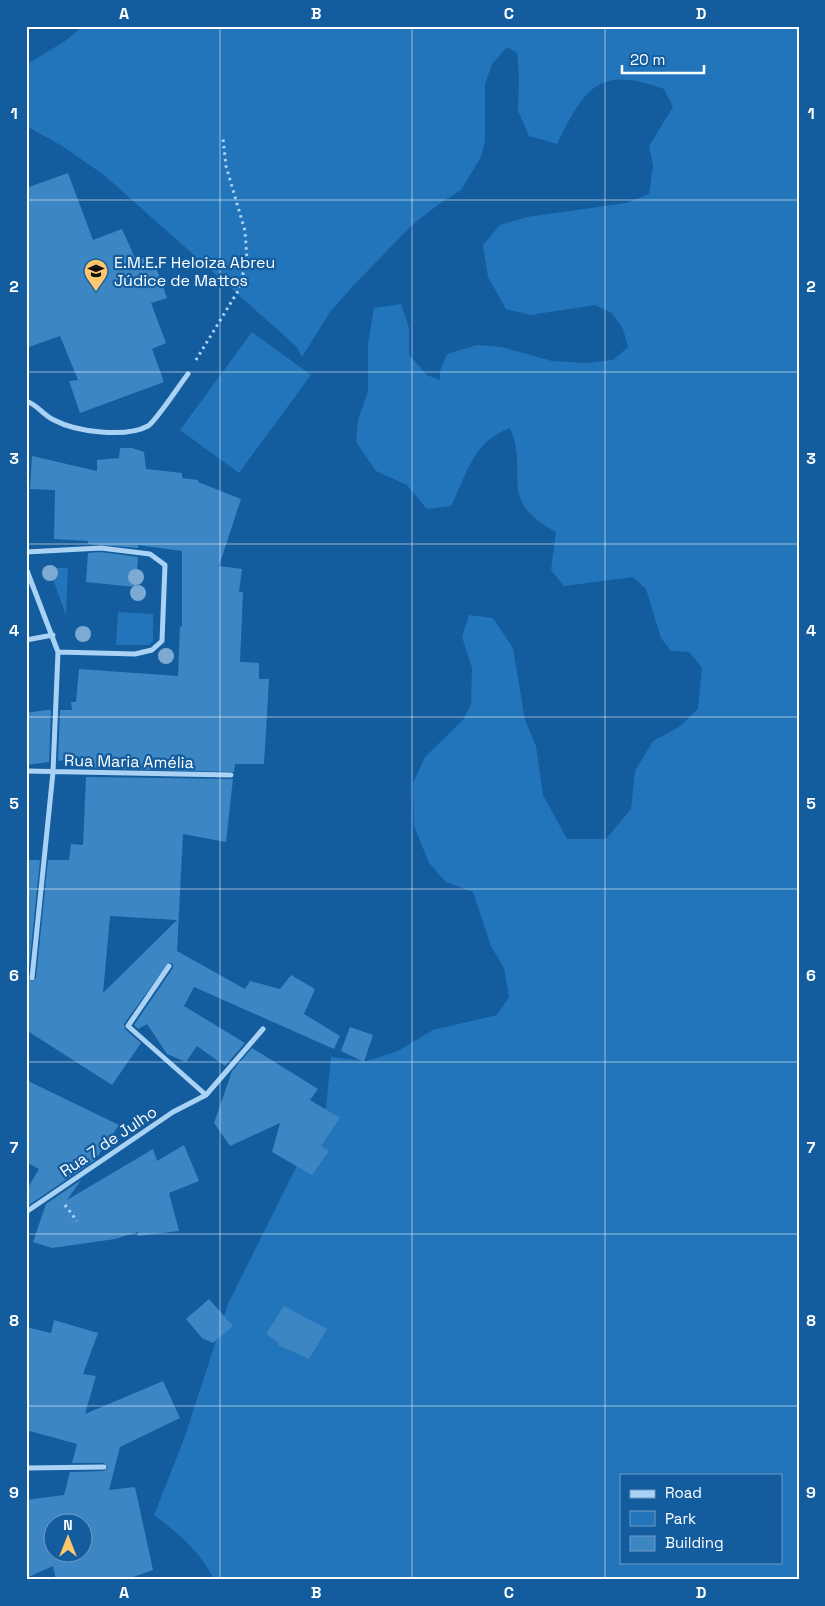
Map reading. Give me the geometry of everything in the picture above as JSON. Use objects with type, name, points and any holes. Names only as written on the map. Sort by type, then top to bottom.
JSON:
[{"type":"street","points":[[26,401],[35,403],[54,420],[91,431],[121,433],[149,425],[188,374]]},
{"type":"street","points":[[26,552],[101,548],[150,554],[165,565],[162,641],[152,650],[135,654],[58,652]]},
{"type":"street","points":[[26,568],[58,652],[53,772],[32,978]]},
{"type":"street","points":[[26,640],[53,635]]},
{"type":"street","name":"Rua Maria Amélia","points":[[26,771],[231,775]]},
{"type":"street","points":[[170,966],[128,1026],[206,1094]]},
{"type":"street","name":"Rua 7 de Julho","points":[[26,1212],[173,1112],[206,1094],[263,1029]]},
{"type":"street","points":[[26,1468],[104,1467]]},
{"type":"path","points":[[188,374],[238,291],[247,260],[245,231],[226,166],[223,139]]},
{"type":"green space","points":[[83,26],[799,26],[799,1580],[214,1580],[196,1552],[154,1515],[184,1439],[228,1304],[326,1107],[331,1057],[367,1061],[398,1051],[433,1030],[497,1015],[509,997],[504,968],[491,946],[473,892],[446,882],[429,863],[414,826],[413,783],[425,757],[463,720],[471,704],[472,668],[462,637],[469,615],[493,618],[513,648],[525,720],[536,746],[543,795],[567,839],[606,839],[631,809],[635,771],[653,741],[679,727],[698,709],[702,668],[689,652],[671,651],[661,638],[646,589],[633,577],[564,586],[551,570],[556,532],[537,520],[526,508],[520,497],[515,445],[510,428],[487,441],[479,450],[451,506],[427,509],[407,485],[376,471],[356,442],[358,420],[368,391],[368,343],[374,308],[401,304],[409,328],[409,355],[427,375],[440,380],[440,371],[447,354],[477,345],[502,347],[552,361],[586,363],[613,360],[628,347],[623,329],[612,313],[595,305],[530,315],[506,309],[488,277],[483,245],[500,225],[527,217],[626,203],[649,194],[653,166],[649,146],[673,107],[664,89],[642,82],[623,80],[609,81],[596,86],[576,108],[557,144],[529,136],[518,111],[519,77],[517,53],[507,47],[492,64],[485,84],[485,141],[481,157],[461,190],[412,225],[353,286],[330,312],[302,357],[297,347],[104,175],[62,146],[26,126],[26,65],[65,41]]},
{"type":"green space","points":[[252,332],[311,375],[239,473],[180,430]]},
{"type":"green space","points":[[49,568],[68,568],[66,615]]},
{"type":"green space","points":[[118,612],[153,614],[153,641],[149,645],[116,645]]},
{"type":"building","points":[[68,173],[93,240],[122,229],[136,260],[152,256],[167,298],[151,303],[166,343],[152,349],[164,382],[80,413],[69,381],[78,380],[60,336],[26,348],[26,188]]},
{"type":"building","points":[[120,448],[132,448],[144,452],[146,469],[182,473],[182,478],[198,480],[198,482],[241,499],[219,566],[242,569],[239,592],[243,592],[240,662],[259,663],[259,679],[269,679],[264,764],[235,764],[234,772],[87,768],[84,757],[58,761],[60,710],[72,710],[71,702],[76,702],[79,669],[178,676],[180,626],[182,627],[182,551],[138,545],[138,548],[88,544],[88,541],[54,539],[55,490],[30,489],[32,456],[97,471],[97,460],[119,458]]},
{"type":"building","points":[[101,552],[138,557],[136,587],[86,582],[88,553]]},
{"type":"building","points":[[51,710],[49,762],[26,765],[26,713]]},
{"type":"building","points":[[86,777],[233,779],[226,842],[183,834],[177,951],[245,989],[250,981],[280,989],[291,975],[315,989],[304,1014],[340,1036],[334,1049],[194,987],[184,1006],[245,1043],[225,1066],[197,1046],[186,1062],[167,1054],[147,1024],[138,1029],[134,1025],[173,968],[173,964],[169,962],[124,1024],[125,1029],[141,1043],[112,1085],[26,1030],[26,860],[40,860],[28,978],[32,982],[36,978],[48,860],[69,860],[71,844],[83,845]],"holes":[[[110,916],[177,920],[103,993]]]},
{"type":"building","points":[[350,1027],[373,1035],[364,1062],[341,1051]]},
{"type":"building","points":[[252,1048],[318,1089],[310,1100],[340,1118],[321,1146],[329,1151],[312,1175],[272,1152],[280,1123],[230,1146],[214,1123],[232,1071]]},
{"type":"building","points":[[26,1080],[119,1125],[95,1160],[26,1207],[26,1191],[39,1169],[26,1162]]},
{"type":"building","points":[[184,1145],[199,1181],[169,1193],[179,1231],[138,1236],[138,1232],[115,1239],[52,1248],[33,1242],[46,1204],[81,1180],[67,1200],[153,1149],[157,1161]]},
{"type":"building","points":[[209,1299],[233,1326],[213,1343],[202,1338],[186,1319]]},
{"type":"building","points":[[284,1306],[327,1329],[309,1359],[278,1345],[279,1343],[266,1334]]},
{"type":"building","points":[[54,1320],[98,1333],[83,1374],[96,1376],[85,1414],[163,1381],[180,1418],[120,1447],[109,1490],[135,1487],[153,1570],[125,1580],[56,1580],[53,1566],[26,1578],[26,1500],[64,1495],[70,1472],[104,1471],[108,1467],[104,1463],[72,1463],[77,1444],[26,1430],[26,1327],[51,1333]]},
{"type":"place","name":"E.M.E.F Heloiza Abreu Júdice de Mattos","points":[[96,292]]}]
